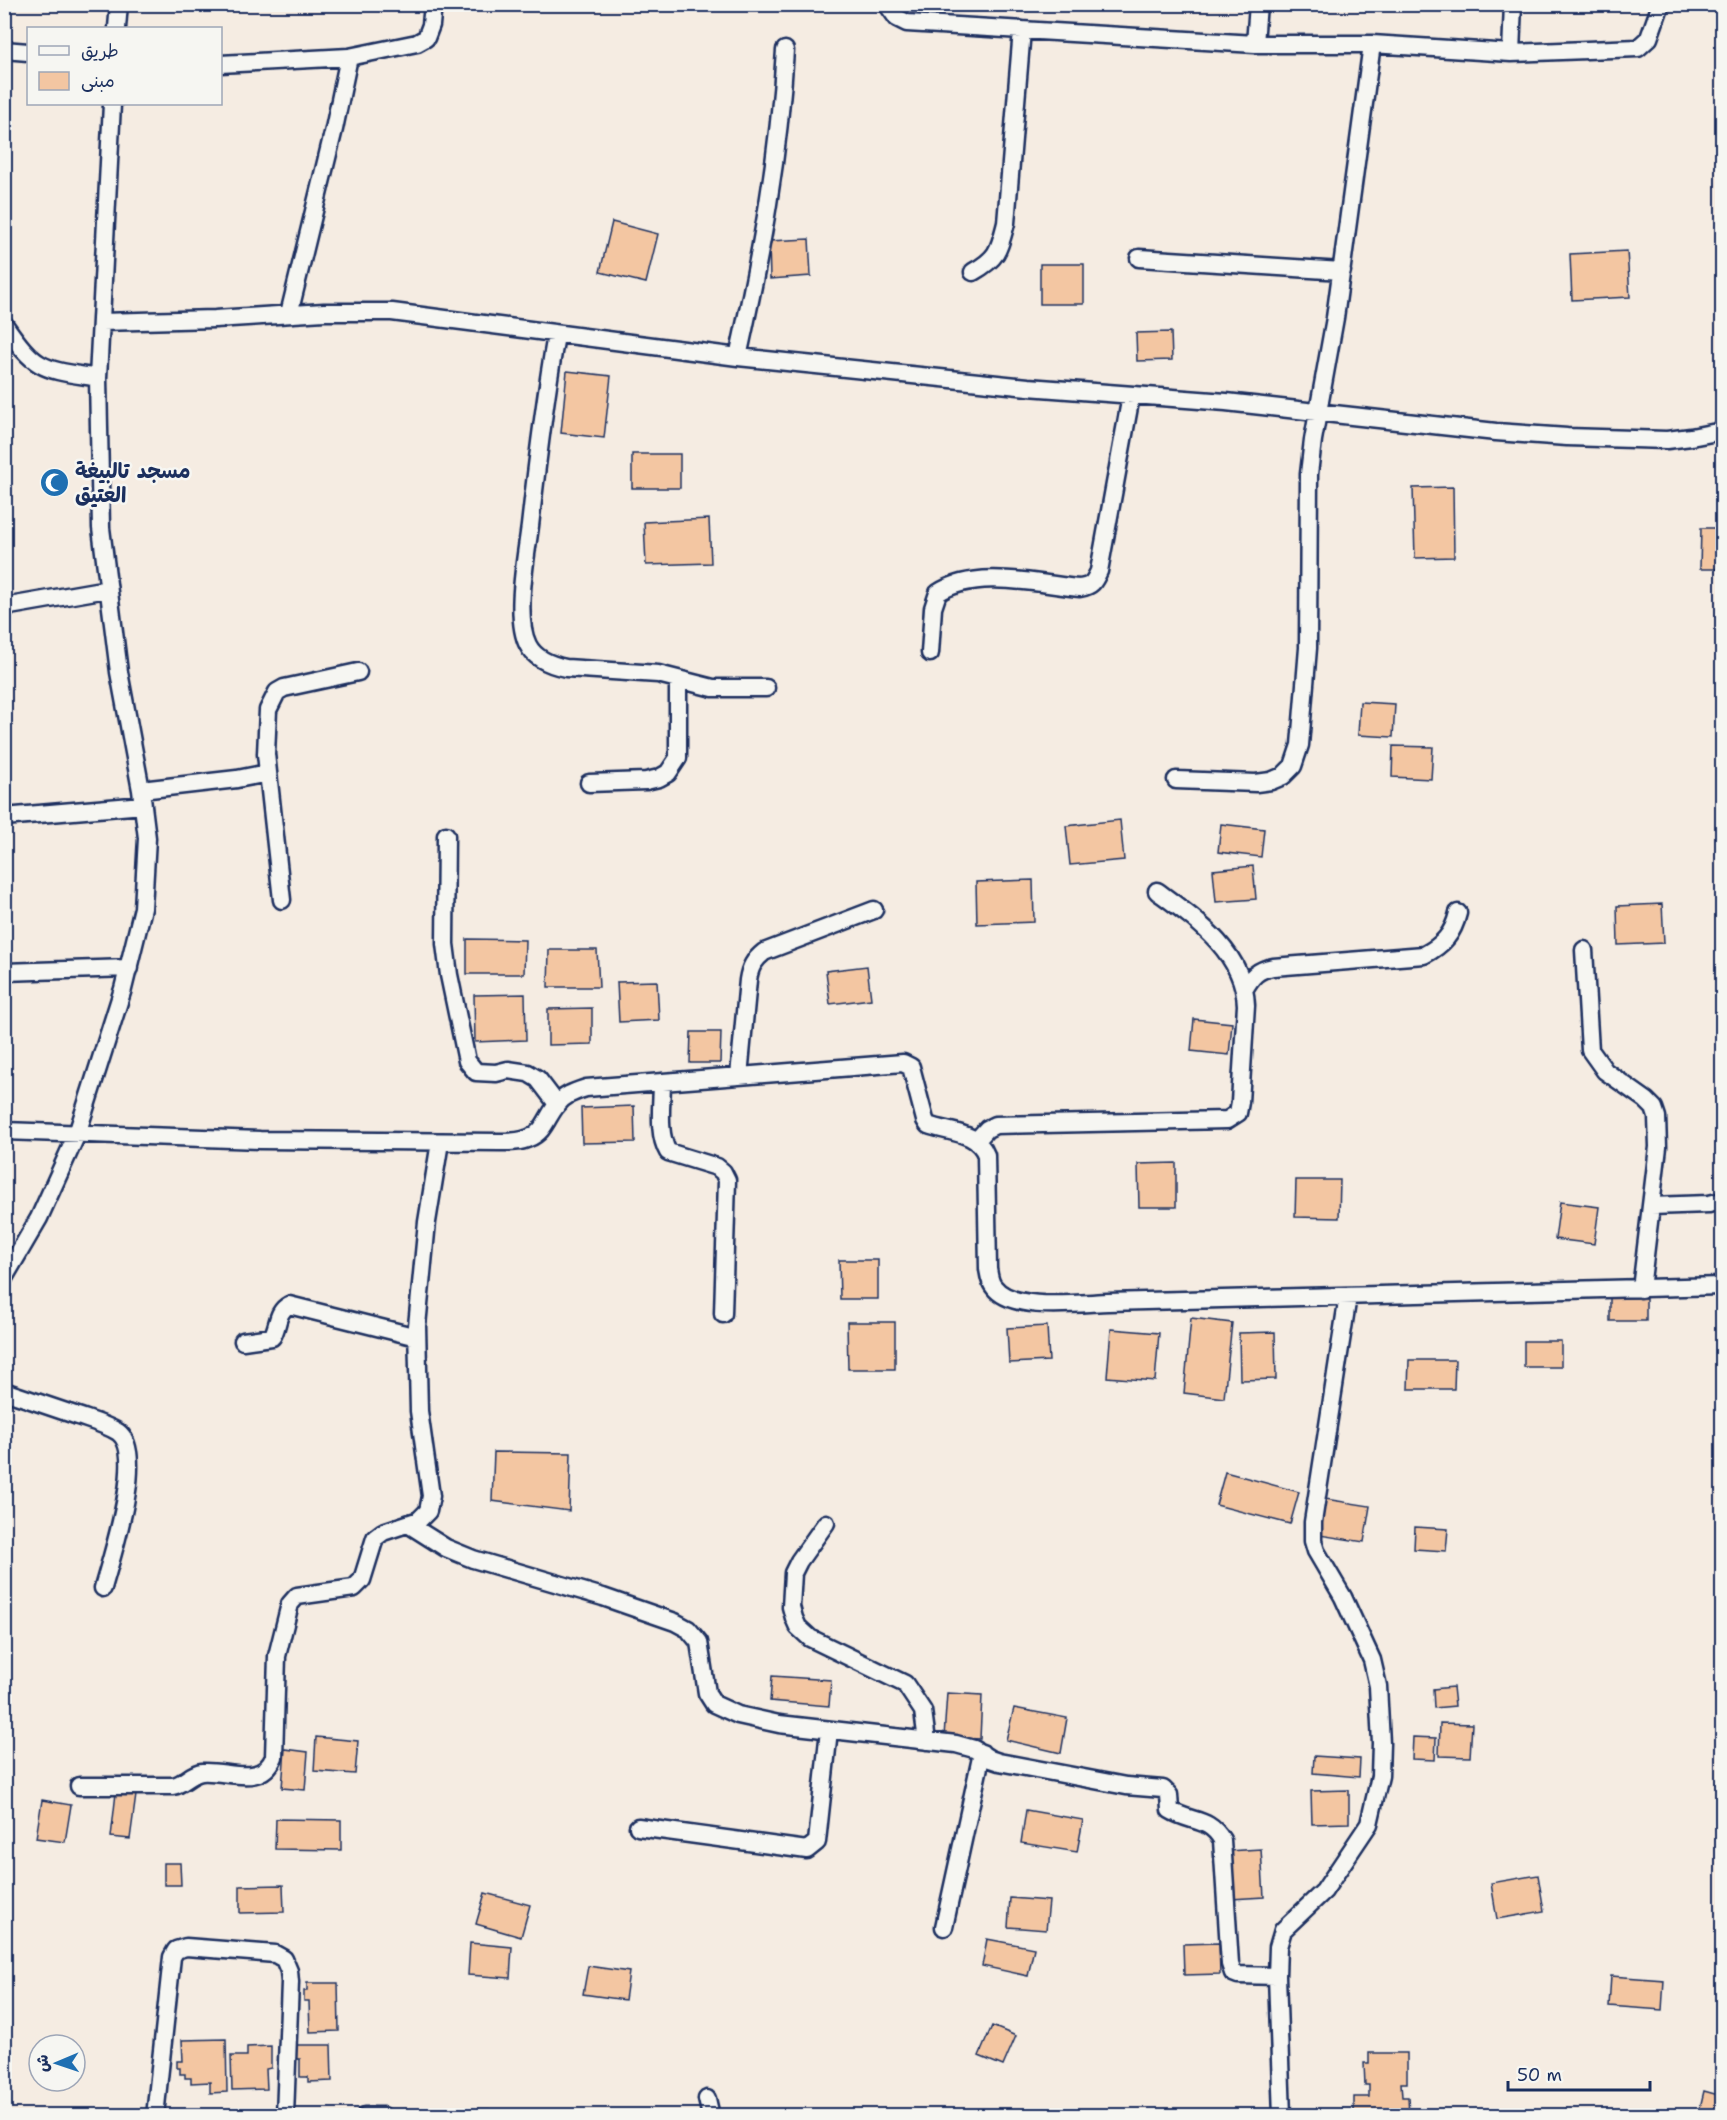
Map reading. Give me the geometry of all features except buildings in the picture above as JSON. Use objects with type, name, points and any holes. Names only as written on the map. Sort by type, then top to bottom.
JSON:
[{"type":"street","points":[[117,27],[119,4]]},
{"type":"street","points":[[222,64],[349,57],[417,43],[426,38],[431,25],[433,4]]},
{"type":"street","points":[[887,4],[897,18],[907,23],[1255,44],[1372,44],[1511,53],[1638,48],[1649,38],[1658,19],[1661,4]]},
{"type":"street","points":[[1255,44],[1258,4]]},
{"type":"street","points":[[1511,53],[1513,4]]},
{"type":"street","points":[[973,272],[989,263],[999,250],[1006,223],[1022,30]]},
{"type":"street","points":[[1176,780],[1256,783],[1283,776],[1293,766],[1300,745],[1308,648],[1309,474],[1342,272],[1372,44]]},
{"type":"street","points":[[4,50],[27,52]]},
{"type":"street","points":[[738,357],[762,246],[774,171],[782,110],[784,50]]},
{"type":"street","points":[[289,314],[349,57]]},
{"type":"street","points":[[4,1278],[39,1218],[77,1134],[129,968],[143,908],[147,838],[142,797],[119,672],[101,528],[98,378],[112,105]]},
{"type":"street","points":[[1139,258],[1342,272]]},
{"type":"street","points":[[101,322],[357,311],[392,312],[738,357],[1131,396],[1226,402],[1496,432],[1667,440],[1722,430]]},
{"type":"street","points":[[4,324],[26,355],[36,364],[51,370],[98,378]]},
{"type":"street","points":[[556,335],[523,585],[524,634],[528,646],[536,656],[555,666],[658,674],[713,688],[766,688]]},
{"type":"street","points":[[930,653],[933,608],[938,592],[948,586],[976,580],[997,580],[1080,588],[1094,582],[1131,396]]},
{"type":"street","points":[[4,607],[107,589]]},
{"type":"street","points":[[282,900],[266,754],[268,710],[277,692],[284,688],[358,672]]},
{"type":"street","points":[[589,783],[646,781],[668,773],[678,758],[678,680]]},
{"type":"street","points":[[4,817],[142,797],[268,773]]},
{"type":"street","points":[[446,835],[445,944],[449,975],[467,1060],[476,1072],[496,1073],[508,1070],[528,1072],[538,1079],[557,1104]]},
{"type":"street","points":[[977,1140],[987,1129],[995,1125],[1227,1120],[1234,1118],[1238,1113],[1246,1005],[1244,990],[1230,959],[1214,936],[1157,891]]},
{"type":"street","points":[[739,1076],[748,980],[750,968],[756,958],[764,952],[874,910]]},
{"type":"street","points":[[1244,990],[1254,974],[1261,969],[1273,966],[1424,955],[1438,948],[1451,934],[1458,913]]},
{"type":"street","points":[[1584,950],[1590,1050],[1605,1071],[1646,1100],[1654,1108],[1657,1117],[1658,1147],[1641,1289]]},
{"type":"street","points":[[4,972],[129,968]]},
{"type":"street","points":[[4,1131],[260,1140],[501,1142],[531,1138],[539,1132],[557,1104],[570,1093],[586,1088],[903,1063],[911,1067],[928,1125],[977,1140],[986,1155],[988,1269],[992,1286],[1013,1300],[1027,1303],[1722,1286]]},
{"type":"street","points":[[662,1082],[662,1133],[663,1144],[668,1152],[717,1167],[727,1180],[723,1314]]},
{"type":"street","points":[[79,1786],[173,1786],[184,1783],[201,1772],[244,1775],[267,1771],[274,1757],[277,1656],[290,1604],[297,1596],[354,1588],[362,1580],[375,1538],[383,1532],[424,1517],[431,1496],[420,1411],[417,1337],[420,1283],[440,1142]]},
{"type":"street","points":[[1651,1206],[1722,1201]]},
{"type":"street","points":[[1282,2115],[1278,1947],[1283,1930],[1324,1891],[1369,1824],[1380,1776],[1378,1686],[1372,1660],[1343,1597],[1312,1540],[1348,1296]]},
{"type":"street","points":[[243,1341],[272,1337],[279,1314],[289,1305],[417,1337]]},
{"type":"street","points":[[4,1391],[100,1424],[119,1433],[124,1439],[129,1458],[130,1482],[104,1588]]},
{"type":"street","points":[[826,1523],[793,1573],[791,1607],[798,1627],[810,1638],[905,1684],[923,1711],[927,1741]]},
{"type":"street","points":[[408,1524],[446,1548],[473,1559],[603,1597],[684,1626],[694,1634],[699,1642],[707,1693],[714,1704],[752,1720],[956,1744],[974,1749],[999,1762],[1126,1786],[1159,1788],[1165,1791],[1169,1795],[1170,1810],[1209,1825],[1222,1840],[1230,1964],[1233,1973],[1277,1976]]},
{"type":"street","points":[[638,1827],[807,1850],[817,1842],[829,1730]]},
{"type":"street","points":[[944,1927],[982,1753]]},
{"type":"street","points":[[155,2115],[172,1957],[176,1950],[186,1947],[275,1954],[284,1959],[289,1971],[290,1982],[285,2115]]},
{"type":"street","points":[[365,2115],[383,2115]]},
{"type":"place","name":"مسجد تالبيغة العتيق","points":[[54,483]]}]
